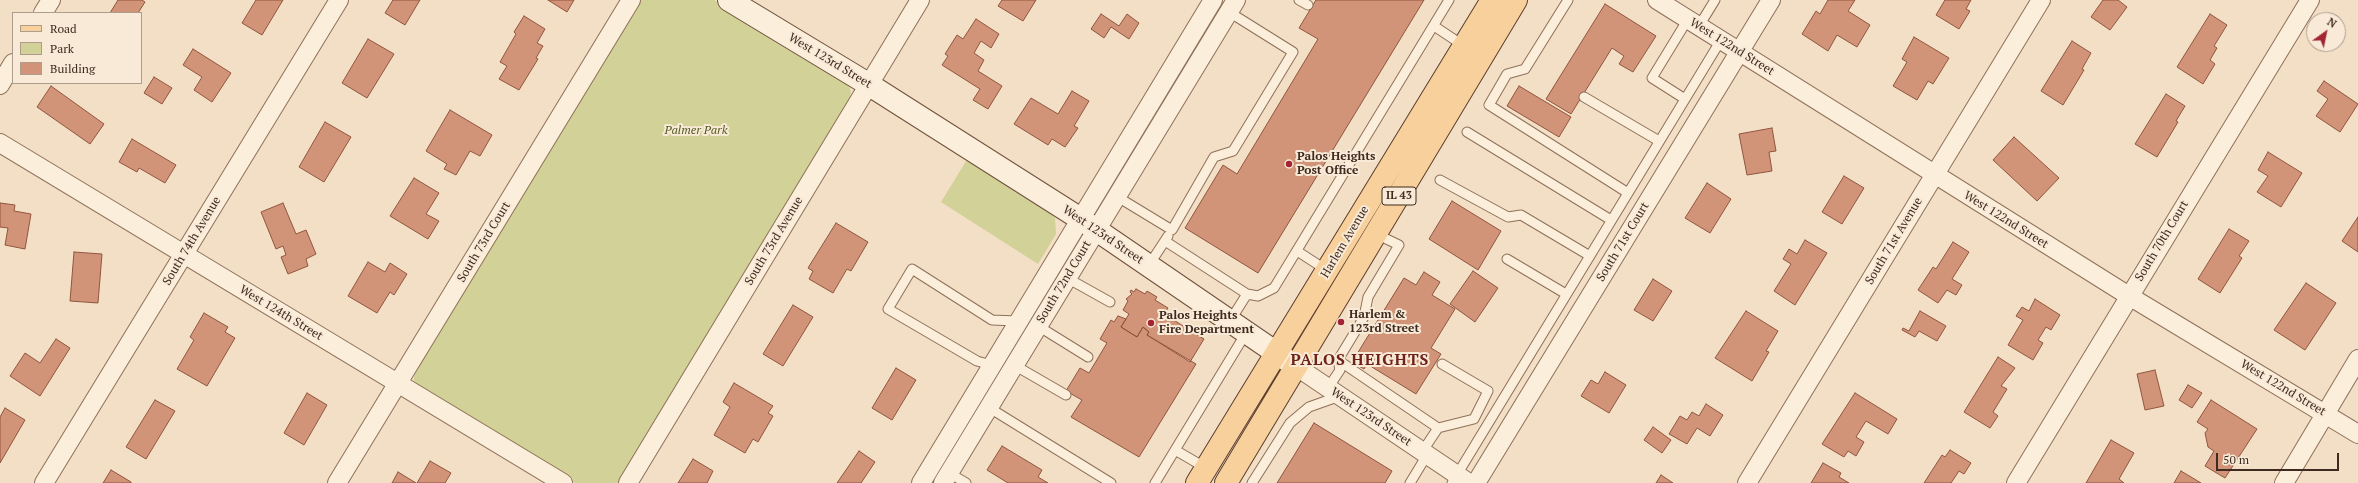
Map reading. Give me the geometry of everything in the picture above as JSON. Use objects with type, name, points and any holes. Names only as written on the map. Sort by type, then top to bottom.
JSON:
[{"type":"main road","name":"Harlem Avenue","points":[[1201,476],[1328,271],[1492,0]]},
{"type":"main road","name":"Harlem Avenue","points":[[1226,483],[1516,0]]},
{"type":"street","points":[[44,12],[51,0]]},
{"type":"street","name":"South 74th Avenue","points":[[44,483],[339,0]]},
{"type":"street","name":"South 73rd Court","points":[[337,483],[631,0]]},
{"type":"street","name":"West 123rd Street","points":[[729,0],[868,84],[1088,223],[1277,354],[1425,453],[1459,480]]},
{"type":"street","name":"South 73rd Avenue","points":[[628,483],[920,0]]},
{"type":"street","name":"South 72nd Court","points":[[921,483],[1018,321],[1088,223],[1213,0]]},
{"type":"street","name":"West 122nd Street","points":[[1657,0],[2129,296],[2358,434]]},
{"type":"street","name":"South 71st Court","points":[[1476,483],[1771,0]]},
{"type":"street","name":"South 71st Avenue","points":[[1747,483],[2041,0]]},
{"type":"street","name":"South 70th Court","points":[[2016,483],[2310,0]]},
{"type":"street","name":"South 72nd Court","points":[[946,478],[1067,278],[1088,223],[1116,196],[1233,6]]},
{"type":"street","points":[[0,85],[12,65]]},
{"type":"street","name":"West 124th Street","points":[[0,143],[563,483]]},
{"type":"street","points":[[2284,483],[2358,359]]},
{"type":"street","points":[[994,360],[1014,365]]},
{"type":"lane","points":[[1299,0],[1308,5]]},
{"type":"lane","points":[[1165,241],[1247,294],[1258,296],[1274,288],[1449,0]]},
{"type":"lane","points":[[1568,0],[1525,69],[1507,74],[1489,105],[1628,193]]},
{"type":"lane","points":[[1685,98],[1652,78],[1693,23],[1715,0]]},
{"type":"lane","points":[[1149,265],[1172,230],[1214,157],[1233,151],[1293,52],[1233,6]]},
{"type":"lane","points":[[1434,26],[1464,46]]},
{"type":"lane","name":"South 71st Court","points":[[1459,480],[1491,419],[1721,40]]},
{"type":"lane","points":[[1584,97],[1659,141]]},
{"type":"lane","points":[[1467,132],[1611,220]]},
{"type":"lane","points":[[1440,180],[1508,217],[1521,215],[1590,256]]},
{"type":"lane","points":[[1116,196],[1172,230]]},
{"type":"lane","points":[[1252,483],[1290,423],[1309,407],[1334,392],[1340,370],[1338,360],[1364,317],[1368,298],[1399,245],[1376,234]]},
{"type":"lane","points":[[1297,251],[1328,271]]},
{"type":"lane","points":[[1507,259],[1566,294]]},
{"type":"lane","points":[[994,360],[977,361],[888,309],[912,269],[992,320],[1018,321]]},
{"type":"lane","points":[[1067,278],[1110,302]]},
{"type":"lane","points":[[1155,483],[1175,450],[1238,327],[1247,294]]},
{"type":"lane","points":[[1038,326],[1088,357]]},
{"type":"lane","points":[[1338,360],[1438,428],[1474,419],[1488,391],[1442,364]]},
{"type":"lane","points":[[1014,365],[1066,395]]},
{"type":"lane","points":[[988,407],[1110,483]]},
{"type":"lane","points":[[1479,411],[1491,419]]},
{"type":"lane","points":[[1410,483],[1438,428]]},
{"type":"lane","points":[[1175,450],[1201,476]]},
{"type":"lane","points":[[946,478],[966,483]]},
{"type":"green space","name":"Palmer Park","points":[[639,0],[714,0],[842,78],[849,85],[851,92],[849,102],[620,481],[618,483],[575,483],[419,387],[414,381],[414,377],[417,369]]},
{"type":"green space","points":[[968,158],[1039,201],[1055,218],[1056,234],[1038,264],[941,202]]},
{"type":"building","points":[[118,0],[142,0],[145,2],[139,12],[111,12]]},
{"type":"building","points":[[256,0],[283,0],[262,35],[242,23]]},
{"type":"building","points":[[393,0],[420,0],[405,25],[385,13]]},
{"type":"building","points":[[548,0],[574,0],[567,12]]},
{"type":"building","points":[[1002,0],[1036,0],[1023,21],[998,6]]},
{"type":"building","points":[[1316,0],[1424,0],[1258,273],[1185,228],[1223,165],[1237,174],[1318,39],[1299,28]]},
{"type":"building","points":[[1828,0],[1855,0],[1848,11],[1870,25],[1857,47],[1837,35],[1828,51],[1802,34],[1816,11],[1820,14]]},
{"type":"building","points":[[1945,0],[1971,0],[1966,9],[1970,11],[1959,29],[1936,15]]},
{"type":"building","points":[[2103,0],[2118,0],[2127,7],[2110,30],[2091,17]]},
{"type":"building","points":[[1605,4],[1656,36],[1633,72],[1619,64],[1624,56],[1612,48],[1571,114],[1546,99]]},
{"type":"building","points":[[1101,14],[1119,26],[1127,14],[1139,23],[1129,39],[1111,27],[1104,38],[1091,29]]},
{"type":"building","points":[[2210,14],[2227,25],[2214,46],[2217,48],[2210,60],[2215,64],[2203,84],[2177,67]]},
{"type":"building","points":[[524,16],[545,29],[537,43],[543,46],[536,58],[538,59],[519,90],[499,79],[507,66],[500,62],[516,34],[514,32]]},
{"type":"building","points":[[976,19],[999,34],[991,48],[981,41],[974,53],[984,60],[978,71],[1002,86],[988,109],[973,100],[980,89],[942,65],[948,56],[945,54],[957,35],[963,39]]},
{"type":"building","points":[[1914,37],[1949,58],[1933,84],[1928,81],[1917,100],[1893,86],[1907,62],[1902,59]]},
{"type":"building","points":[[368,39],[394,54],[367,98],[342,83]]},
{"type":"building","points":[[2072,41],[2091,53],[2082,69],[2084,70],[2063,105],[2041,91]]},
{"type":"building","points":[[193,49],[231,73],[212,102],[194,90],[202,77],[183,65]]},
{"type":"building","points":[[154,77],[172,88],[162,104],[144,93]]},
{"type":"building","points":[[2324,81],[2358,104],[2340,132],[2316,116],[2328,99],[2317,91]]},
{"type":"building","points":[[51,86],[104,124],[90,144],[37,107]]},
{"type":"building","points":[[1519,86],[1571,117],[1559,137],[1507,106]]},
{"type":"building","points":[[1072,91],[1089,101],[1074,126],[1078,128],[1065,147],[1052,139],[1048,145],[1014,124],[1031,98],[1058,114]]},
{"type":"building","points":[[2166,94],[2185,106],[2176,121],[2178,122],[2157,157],[2135,144]]},
{"type":"building","points":[[450,110],[492,135],[480,156],[470,151],[456,175],[444,169],[447,164],[426,151]]},
{"type":"building","points":[[325,122],[351,137],[324,182],[299,167]]},
{"type":"building","points":[[1772,128],[1776,151],[1769,152],[1772,171],[1747,175],[1739,134]]},
{"type":"building","points":[[2014,137],[2059,178],[2037,201],[1993,160]]},
{"type":"building","points":[[132,139],[176,165],[165,183],[139,168],[137,172],[119,162]]},
{"type":"building","points":[[2268,152],[2302,173],[2281,207],[2257,192],[2268,176],[2258,170]]},
{"type":"building","points":[[1844,176],[1864,188],[1842,224],[1822,212]]},
{"type":"building","points":[[414,178],[439,193],[426,214],[439,221],[428,239],[390,216]]},
{"type":"building","points":[[1707,183],[1731,199],[1710,233],[1685,218]]},
{"type":"building","points":[[1452,201],[1501,231],[1478,270],[1429,239]]},
{"type":"building","points":[[0,203],[15,205],[14,211],[31,214],[25,249],[5,245],[8,228],[0,227]]},
{"type":"building","points":[[283,203],[296,234],[306,230],[316,254],[306,259],[308,266],[288,274],[281,257],[286,255],[283,246],[276,249],[261,212]]},
{"type":"building","points":[[2358,217],[2358,252],[2342,241]]},
{"type":"building","points":[[836,223],[868,242],[851,271],[847,269],[833,293],[809,279],[813,271],[808,268]]},
{"type":"building","points":[[2229,229],[2249,241],[2239,256],[2242,258],[2220,293],[2198,279]]},
{"type":"building","points":[[1805,240],[1827,253],[1795,305],[1774,291],[1791,264],[1783,259],[1789,249],[1797,254]]},
{"type":"building","points":[[1953,242],[1969,252],[1952,279],[1962,285],[1956,295],[1947,290],[1938,303],[1918,290],[1933,267],[1936,269]]},
{"type":"building","points":[[74,252],[102,254],[98,303],[70,301]]},
{"type":"building","points":[[368,262],[385,272],[390,263],[407,274],[394,295],[390,292],[377,313],[348,296]]},
{"type":"building","points":[[1473,271],[1498,288],[1475,322],[1450,304]]},
{"type":"building","points":[[1424,272],[1440,282],[1432,295],[1455,309],[1431,348],[1441,354],[1416,394],[1367,364],[1364,369],[1352,362],[1404,278],[1416,285]]},
{"type":"building","points":[[1653,279],[1672,291],[1653,321],[1634,310]]},
{"type":"building","points":[[2306,283],[2336,303],[2305,350],[2274,330]]},
{"type":"building","name":"Palos Heights Fire Department","points":[[1136,289],[1145,294],[1147,291],[1157,297],[1155,300],[1168,308],[1164,314],[1204,339],[1190,362],[1147,335],[1149,332],[1143,327],[1137,337],[1121,327],[1129,314],[1123,310],[1128,301],[1126,299],[1132,294],[1130,292],[1131,290],[1134,292]]},
{"type":"building","points":[[2035,299],[2060,315],[2051,330],[2046,327],[2038,340],[2043,343],[2033,360],[2008,345],[2023,320],[2016,316],[2022,307],[2029,311]]},
{"type":"building","points":[[793,305],[813,317],[783,366],[763,354]]},
{"type":"building","points":[[1746,311],[1778,331],[1766,351],[1769,352],[1752,381],[1715,358]]},
{"type":"building","points":[[1920,311],[1946,326],[1937,341],[1919,331],[1915,337],[1902,330],[1903,328],[1909,331]]},
{"type":"building","points":[[204,313],[228,327],[225,332],[235,338],[207,386],[177,369],[194,340],[190,337]]},
{"type":"building","points":[[1118,316],[1126,319],[1121,327],[1137,337],[1143,327],[1149,332],[1147,335],[1196,364],[1139,457],[1071,417],[1082,400],[1066,391],[1080,368],[1089,373],[1107,343],[1100,339],[1111,320],[1114,322]]},
{"type":"building","points":[[56,339],[70,348],[40,396],[10,376],[25,353],[40,363]]},
{"type":"building","points":[[1998,357],[2015,368],[2001,386],[2007,389],[1993,412],[1998,416],[1990,428],[1964,412]]},
{"type":"building","points":[[896,368],[916,380],[892,420],[872,408]]},
{"type":"building","points":[[2155,370],[2164,406],[2145,410],[2137,374]]},
{"type":"building","points":[[1605,372],[1626,385],[1609,413],[1581,396],[1591,380],[1598,384]]},
{"type":"building","points":[[734,383],[773,406],[768,413],[773,416],[758,442],[753,439],[745,453],[714,435],[730,407],[723,402]]},
{"type":"building","points":[[2188,385],[2202,393],[2192,408],[2179,400]]},
{"type":"building","points":[[307,393],[327,405],[304,445],[284,433]]},
{"type":"building","points":[[1855,393],[1897,419],[1888,434],[1866,421],[1856,437],[1864,442],[1856,456],[1848,451],[1844,457],[1822,444]]},
{"type":"building","points":[[155,400],[175,411],[146,459],[126,447]]},
{"type":"building","points":[[2211,400],[2257,429],[2225,478],[2205,466],[2214,451],[2208,447],[2205,433],[2208,429],[2197,422]]},
{"type":"building","points":[[1706,404],[1723,415],[1710,436],[1697,428],[1687,444],[1669,434],[1680,416],[1687,420],[1692,412],[1699,416]]},
{"type":"building","points":[[5,408],[25,420],[0,463],[0,417]]},
{"type":"building","points":[[1314,423],[1392,471],[1385,483],[1277,483]]},
{"type":"building","points":[[1653,427],[1671,440],[1662,453],[1644,440]]},
{"type":"building","points":[[2111,440],[2134,453],[2119,479],[2124,483],[2086,483]]},
{"type":"building","points":[[1002,446],[1042,470],[1038,477],[1048,483],[1008,483],[987,470]]},
{"type":"building","points":[[1950,450],[1971,463],[1964,474],[1959,471],[1951,483],[1924,483],[1942,455],[1945,457]]},
{"type":"building","points":[[859,451],[875,462],[861,483],[837,483]]},
{"type":"building","points":[[693,459],[713,471],[707,483],[678,483]]},
{"type":"building","points":[[430,461],[451,473],[445,483],[417,483]]},
{"type":"building","points":[[1823,463],[1841,473],[1839,477],[1849,483],[1811,483]]},
{"type":"building","points":[[111,470],[131,482],[131,483],[103,483]]},
{"type":"building","points":[[2181,471],[2201,483],[2174,483]]},
{"type":"building","points":[[398,472],[416,483],[392,483]]},
{"type":"building","points":[[1661,475],[1673,483],[1656,483]]},
{"type":"place","name":"Palos Heights Post Office","points":[[1289,164]]},
{"type":"place","name":"Harlem & 123rd Street","points":[[1341,322]]},
{"type":"place","name":"Palos Heights Fire Department","points":[[1151,323]]},
{"type":"district","name":"PALOS HEIGHTS","points":[[1360,360]]}]
